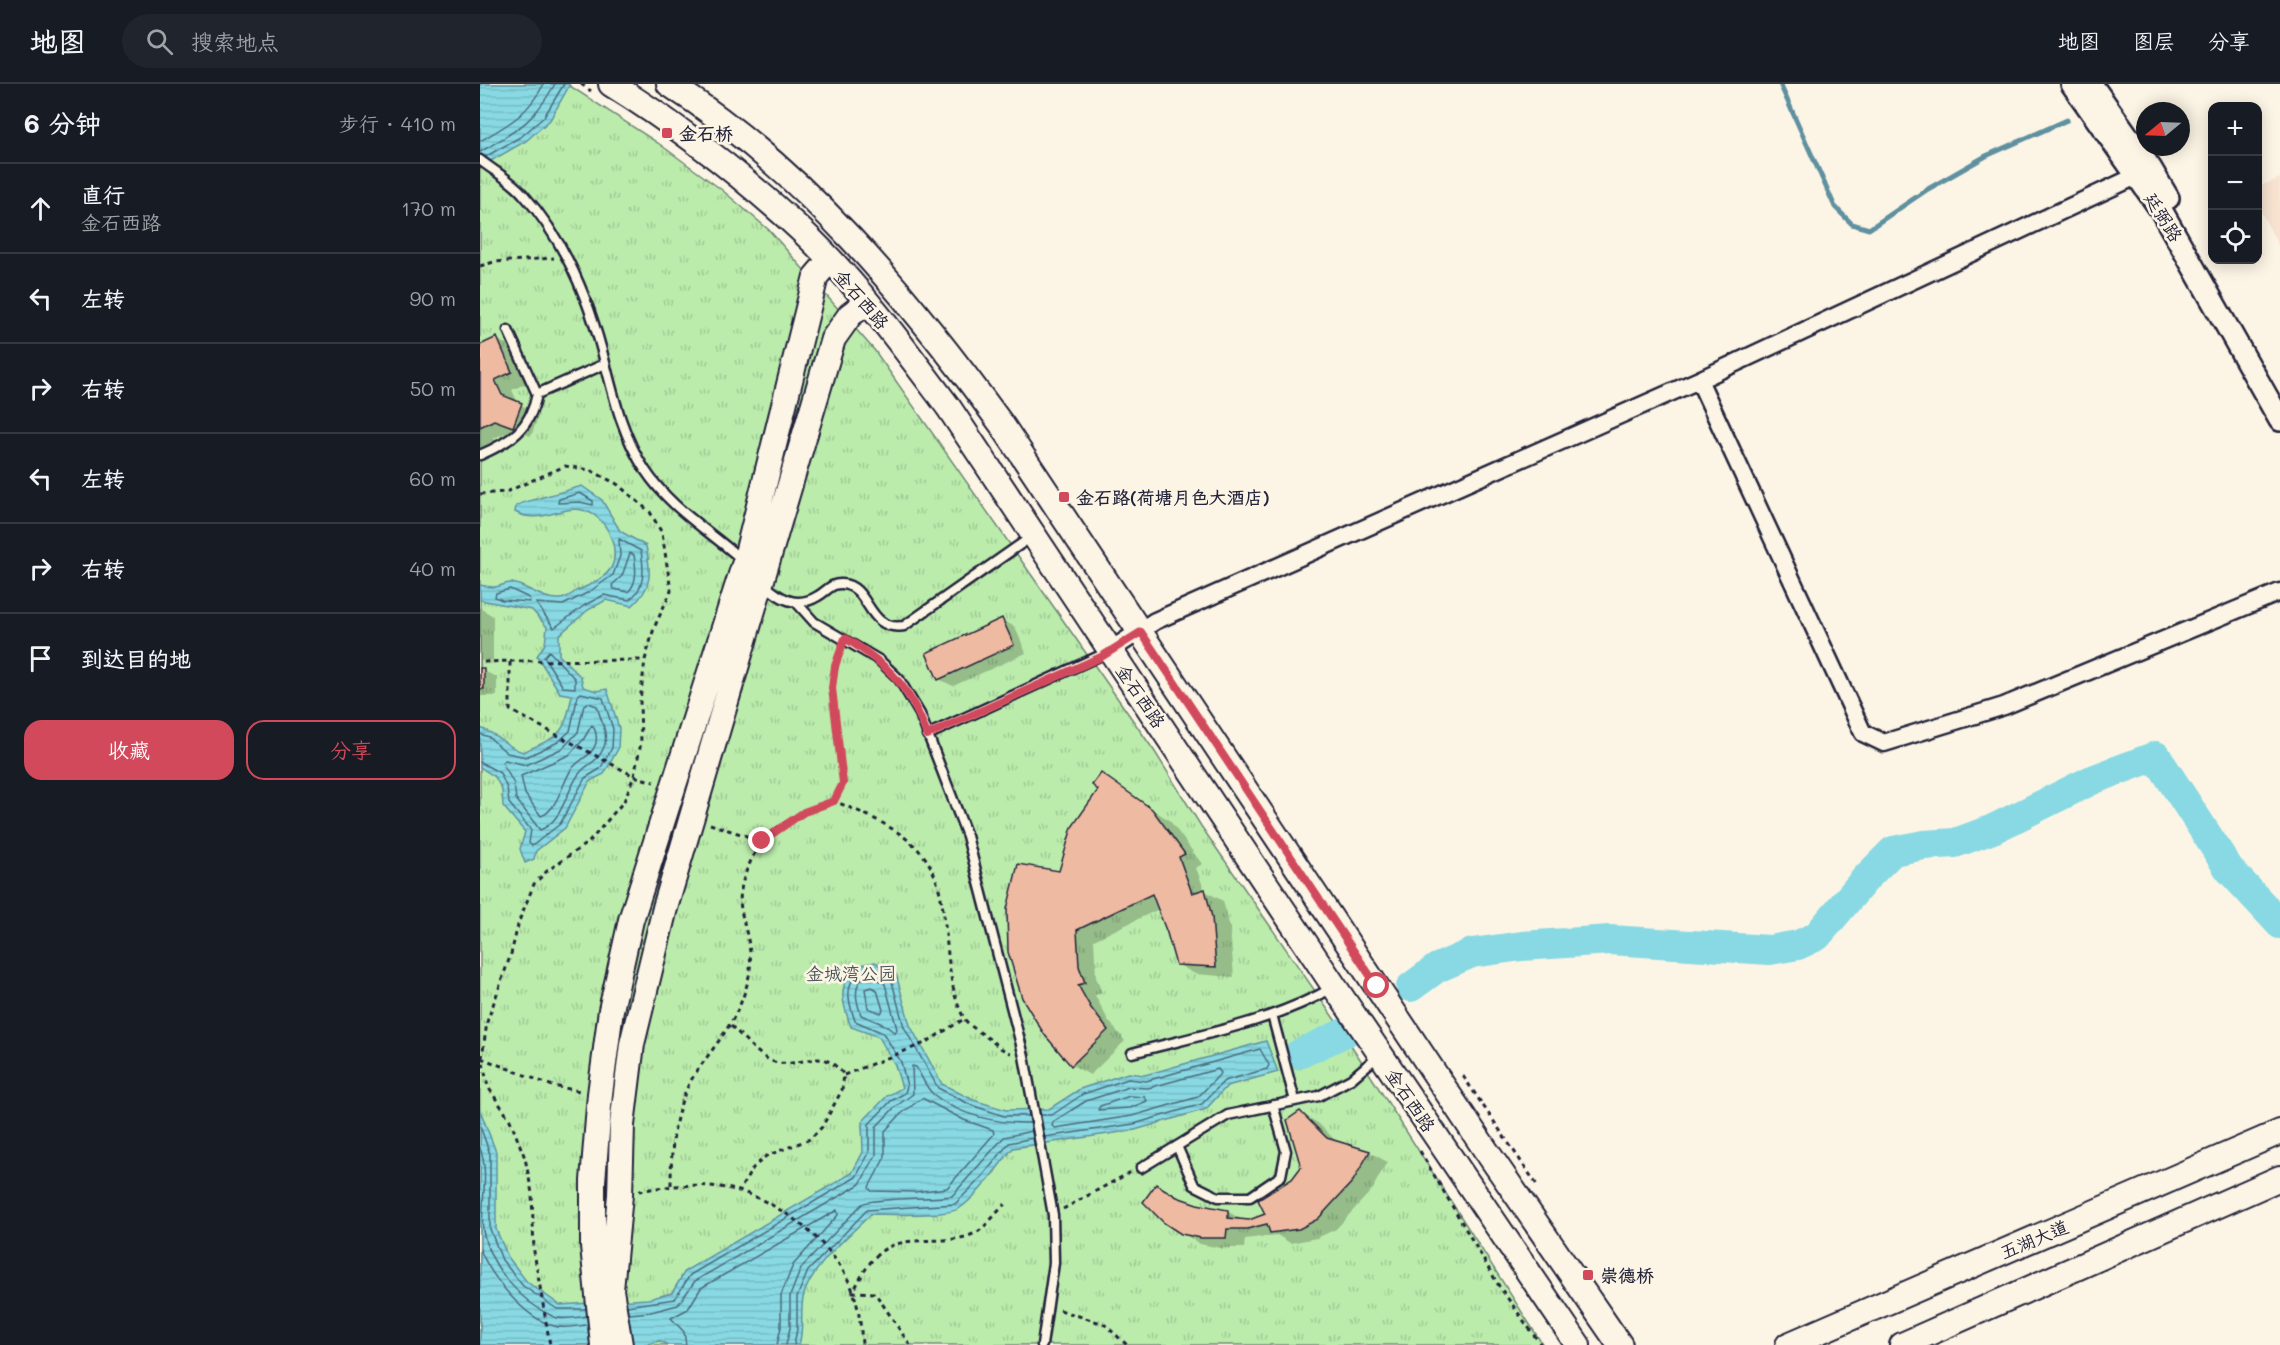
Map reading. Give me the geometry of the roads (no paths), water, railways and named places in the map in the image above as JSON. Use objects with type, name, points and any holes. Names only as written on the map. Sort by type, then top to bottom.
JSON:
[{"type":"main road","name":"金石西路","points":[[669,84],[737,133],[788,176],[904,295],[1002,425],[1485,1149],[1620,1345]]},
{"type":"main road","name":"金石西路","points":[[604,89],[674,124],[724,163],[804,233],[866,303],[950,408],[1334,986],[1578,1345]]},
{"type":"main road","points":[[620,1345],[603,1291],[620,1195],[632,1044],[648,973],[753,572],[816,276],[829,261]]},
{"type":"main road","points":[[603,1345],[603,1291],[593,1181],[600,1094],[611,1010],[631,920],[833,339],[850,315],[866,303]]},
{"type":"main road","name":"五湖大道","points":[[1788,1345],[2280,1132]]},
{"type":"main road","points":[[1902,1345],[2280,1178]]},
{"type":"street","name":"廷弼路","points":[[2072,84],[2144,172],[2161,210],[2280,420]]},
{"type":"street","name":"廷弼路","points":[[2091,84],[2280,394]]},
{"type":"street","points":[[1111,650],[1155,621],[1699,380],[2144,172]]},
{"type":"street","points":[[1699,380],[1863,733],[1884,743],[2004,706],[2280,592]]},
{"type":"lane","points":[[480,160],[521,192],[543,219],[568,258],[605,364],[626,437],[645,470],[668,501],[753,572],[779,598],[796,603],[814,622],[845,638],[879,660],[899,679],[920,714],[967,836],[1024,1056],[1045,1160],[1053,1215],[1054,1263],[1042,1345]]},
{"type":"lane","points":[[480,455],[505,444],[532,416],[537,394],[508,330]]},
{"type":"lane","points":[[537,394],[605,364]]},
{"type":"lane","points":[[796,603],[817,597],[832,585],[844,584],[856,590],[879,622],[892,628],[904,626],[1034,535]]},
{"type":"lane","points":[[927,735],[1111,650]]},
{"type":"lane","points":[[1132,1053],[1272,1015],[1311,1000],[1334,986]]},
{"type":"lane","points":[[1272,1015],[1295,1101]]},
{"type":"lane","points":[[1141,1168],[1228,1115],[1319,1096],[1351,1079],[1381,1054]]},
{"type":"lane","points":[[1177,1146],[1194,1185],[1218,1197],[1250,1197],[1281,1176],[1286,1151],[1273,1105]]},
{"type":"water","points":[[480,84],[569,84],[569,86],[550,120],[526,141],[480,167]]},
{"type":"water","points":[[582,486],[602,500],[620,531],[646,546],[649,579],[644,593],[632,606],[606,600],[588,610],[559,635],[559,655],[581,677],[583,687],[597,691],[607,689],[619,728],[618,749],[604,774],[590,781],[565,828],[536,851],[534,859],[525,863],[520,849],[525,832],[503,806],[502,790],[495,777],[480,767],[480,728],[523,752],[546,742],[559,732],[566,719],[572,695],[560,693],[537,656],[545,644],[547,627],[532,610],[480,600],[480,585],[494,587],[512,583],[553,599],[560,599],[595,582],[608,572],[613,561],[614,546],[604,525],[594,515],[584,510],[574,509],[536,517],[515,512],[516,506],[522,503]]},
{"type":"water","points":[[875,962],[896,974],[910,1025],[942,1084],[973,1100],[1006,1110],[1049,1109],[1080,1089],[1128,1073],[1145,1075],[1266,1041],[1278,1072],[1227,1086],[1206,1109],[1135,1130],[1013,1148],[975,1195],[953,1211],[931,1214],[871,1214],[831,1253],[813,1275],[803,1298],[799,1345],[668,1345],[660,1341],[641,1345],[480,1345],[480,1110],[496,1152],[496,1229],[508,1257],[527,1282],[560,1305],[648,1299],[672,1293],[685,1271],[852,1173],[863,1152],[862,1122],[887,1096],[902,1088],[895,1065],[879,1037],[851,1027],[845,1010],[843,990],[852,967]]},
{"type":"waterway","points":[[1780,84],[1835,207],[1852,224],[1869,229],[1928,189],[1986,156],[2067,120]]},
{"type":"waterway","points":[[1411,987],[1437,968],[1472,953],[1522,946],[1610,940],[1770,950],[1798,945],[1817,936],[1866,878],[1893,851],[1924,845],[1955,843],[1993,829],[2092,780],[2156,756],[2229,869],[2280,924]]},
{"type":"waterway","points":[[1299,1054],[1346,1032]]},
{"type":"place","name":"金石桥","points":[[667,133]]},
{"type":"place","name":"金石路(荷塘月色大酒店)","points":[[1064,497]]},
{"type":"place","name":"崇德桥","points":[[1588,1275]]},
{"type":"park label","name":"金城湾公园","points":[[851,973]]}]
